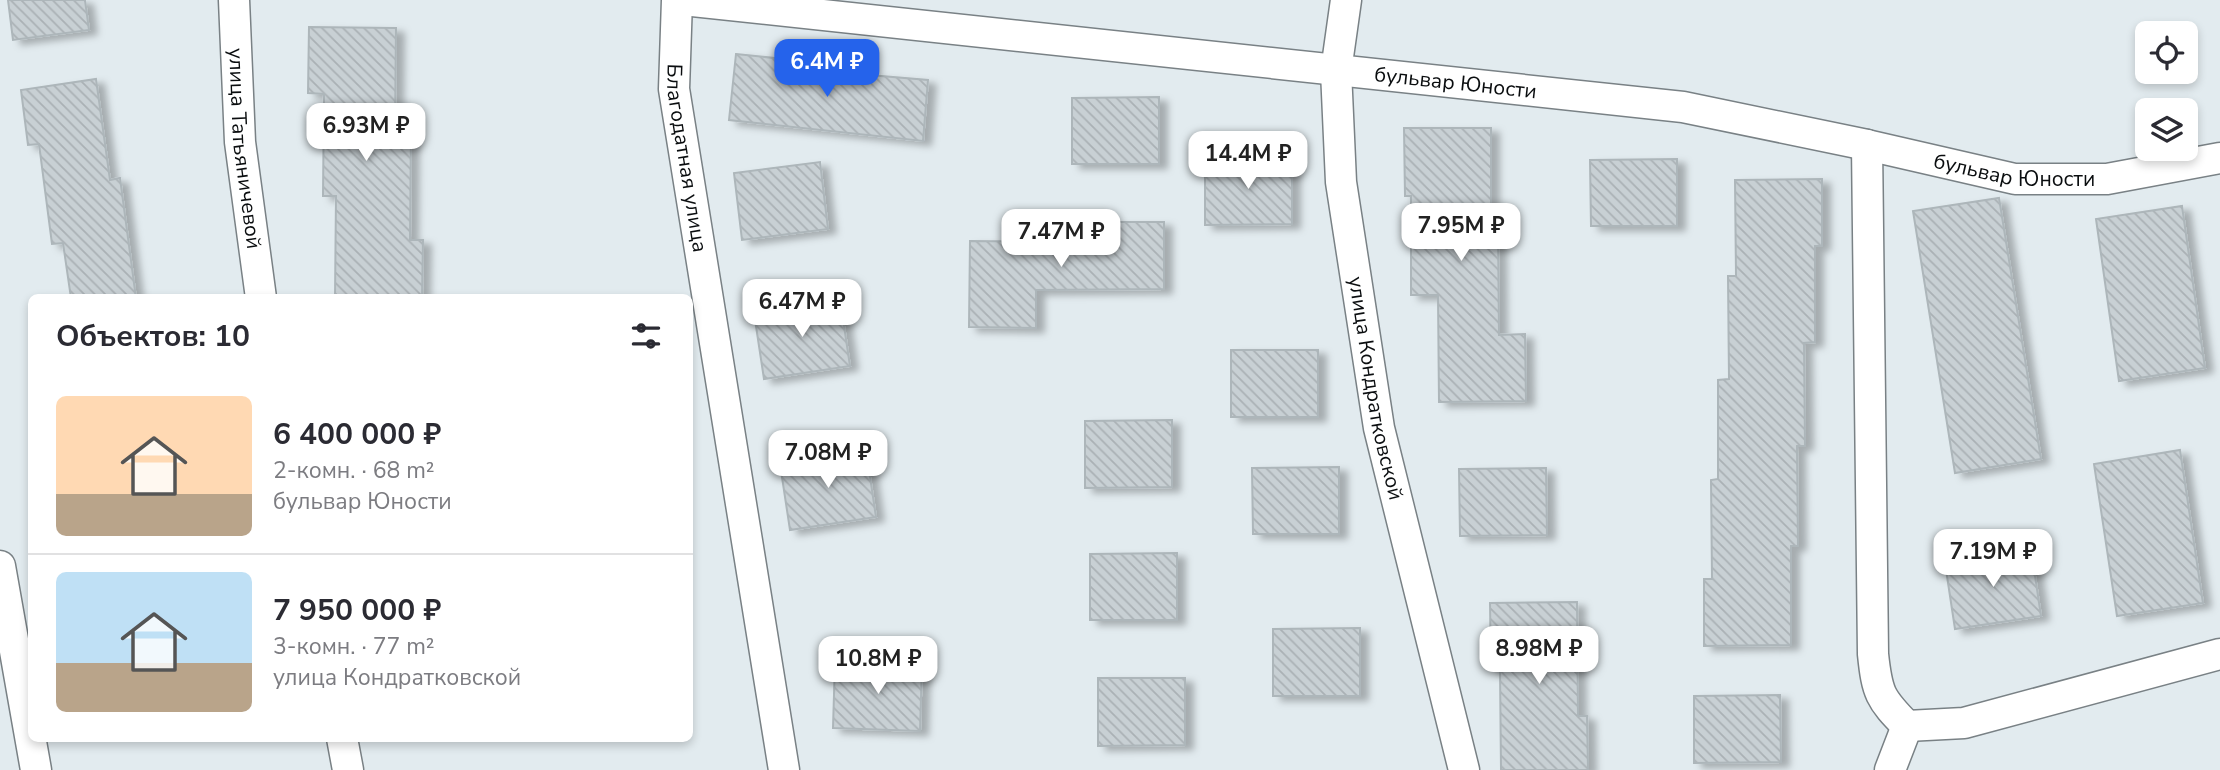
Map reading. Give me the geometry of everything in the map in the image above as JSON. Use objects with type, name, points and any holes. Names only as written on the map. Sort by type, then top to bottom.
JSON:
[{"type":"street","name":"улица Татьяничевой","points":[[234,0],[240,142],[260,294]]},
{"type":"street","name":"Благодатная улица","points":[[677,0],[674,89],[784,770]]},
{"type":"street","name":"бульвар Юности","points":[[683,0],[1684,107],[2015,179],[2108,179],[2220,158]]},
{"type":"street","name":"улица Кондратковской","points":[[1346,0],[1336,71],[1341,182],[1379,428],[1464,770]]},
{"type":"street","points":[[1867,145],[1873,654],[1877,684],[1884,703],[1907,726],[1964,723],[2220,654]]},
{"type":"street","points":[[0,566],[28,725]]},
{"type":"street","points":[[1890,770],[1907,726]]},
{"type":"street","points":[[31,742],[36,770]]},
{"type":"street","points":[[343,742],[348,770]]},
{"type":"building","points":[[8,0],[85,0],[89,30],[13,40]]},
{"type":"building","points":[[309,27],[396,28],[395,129],[411,129],[410,240],[423,240],[422,294],[335,294],[336,196],[323,196],[324,94],[308,93]]},
{"type":"building","points":[[736,54],[822,63],[822,71],[928,80],[923,141],[729,120]]},
{"type":"building","points":[[96,79],[110,180],[120,178],[135,294],[70,294],[63,243],[52,244],[39,144],[28,145],[21,90]]},
{"type":"building","points":[[1159,97],[1159,164],[1072,164],[1072,98]]},
{"type":"building","points":[[1404,128],[1491,128],[1491,228],[1498,228],[1499,335],[1525,334],[1526,401],[1439,402],[1438,295],[1411,295],[1411,196],[1405,196]]},
{"type":"building","points":[[1205,157],[1292,157],[1292,224],[1205,225]]},
{"type":"building","points":[[1677,159],[1677,226],[1591,226],[1590,160]]},
{"type":"building","points":[[820,162],[828,229],[742,240],[734,173]]},
{"type":"building","points":[[1822,179],[1822,246],[1815,246],[1815,342],[1804,343],[1805,446],[1797,446],[1798,546],[1791,546],[1791,645],[1704,646],[1704,579],[1712,579],[1711,480],[1718,479],[1718,380],[1729,379],[1728,276],[1736,276],[1735,180]]},
{"type":"building","points":[[1999,198],[2041,459],[1955,473],[1913,211]]},
{"type":"building","points":[[2182,206],[2205,368],[2119,381],[2096,219]]},
{"type":"building","points":[[1077,222],[1164,222],[1164,289],[1036,290],[1036,328],[969,327],[970,241],[1077,242]]},
{"type":"building","points":[[840,299],[850,366],[764,379],[754,313]]},
{"type":"building","points":[[1231,350],[1318,350],[1318,417],[1231,417]]},
{"type":"building","points":[[1172,420],[1172,487],[1085,488],[1085,421]]},
{"type":"building","points":[[866,450],[876,517],[790,530],[780,464]]},
{"type":"building","points":[[2180,450],[2203,603],[2117,616],[2094,464]]},
{"type":"building","points":[[1339,467],[1339,534],[1253,534],[1252,468]]},
{"type":"building","points":[[1546,468],[1547,535],[1460,536],[1459,469]]},
{"type":"building","points":[[2031,549],[2041,616],[1955,629],[1945,563]]},
{"type":"building","points":[[1177,553],[1177,620],[1090,620],[1090,554]]},
{"type":"building","points":[[1577,602],[1578,716],[1587,716],[1588,770],[1501,770],[1500,670],[1491,670],[1490,603]]},
{"type":"building","points":[[1360,628],[1360,696],[1273,696],[1273,629]]},
{"type":"building","points":[[835,661],[922,664],[920,731],[833,728]]},
{"type":"building","points":[[1098,678],[1185,678],[1185,745],[1098,746]]},
{"type":"building","points":[[1780,695],[1781,762],[1694,763],[1694,696]]}]
